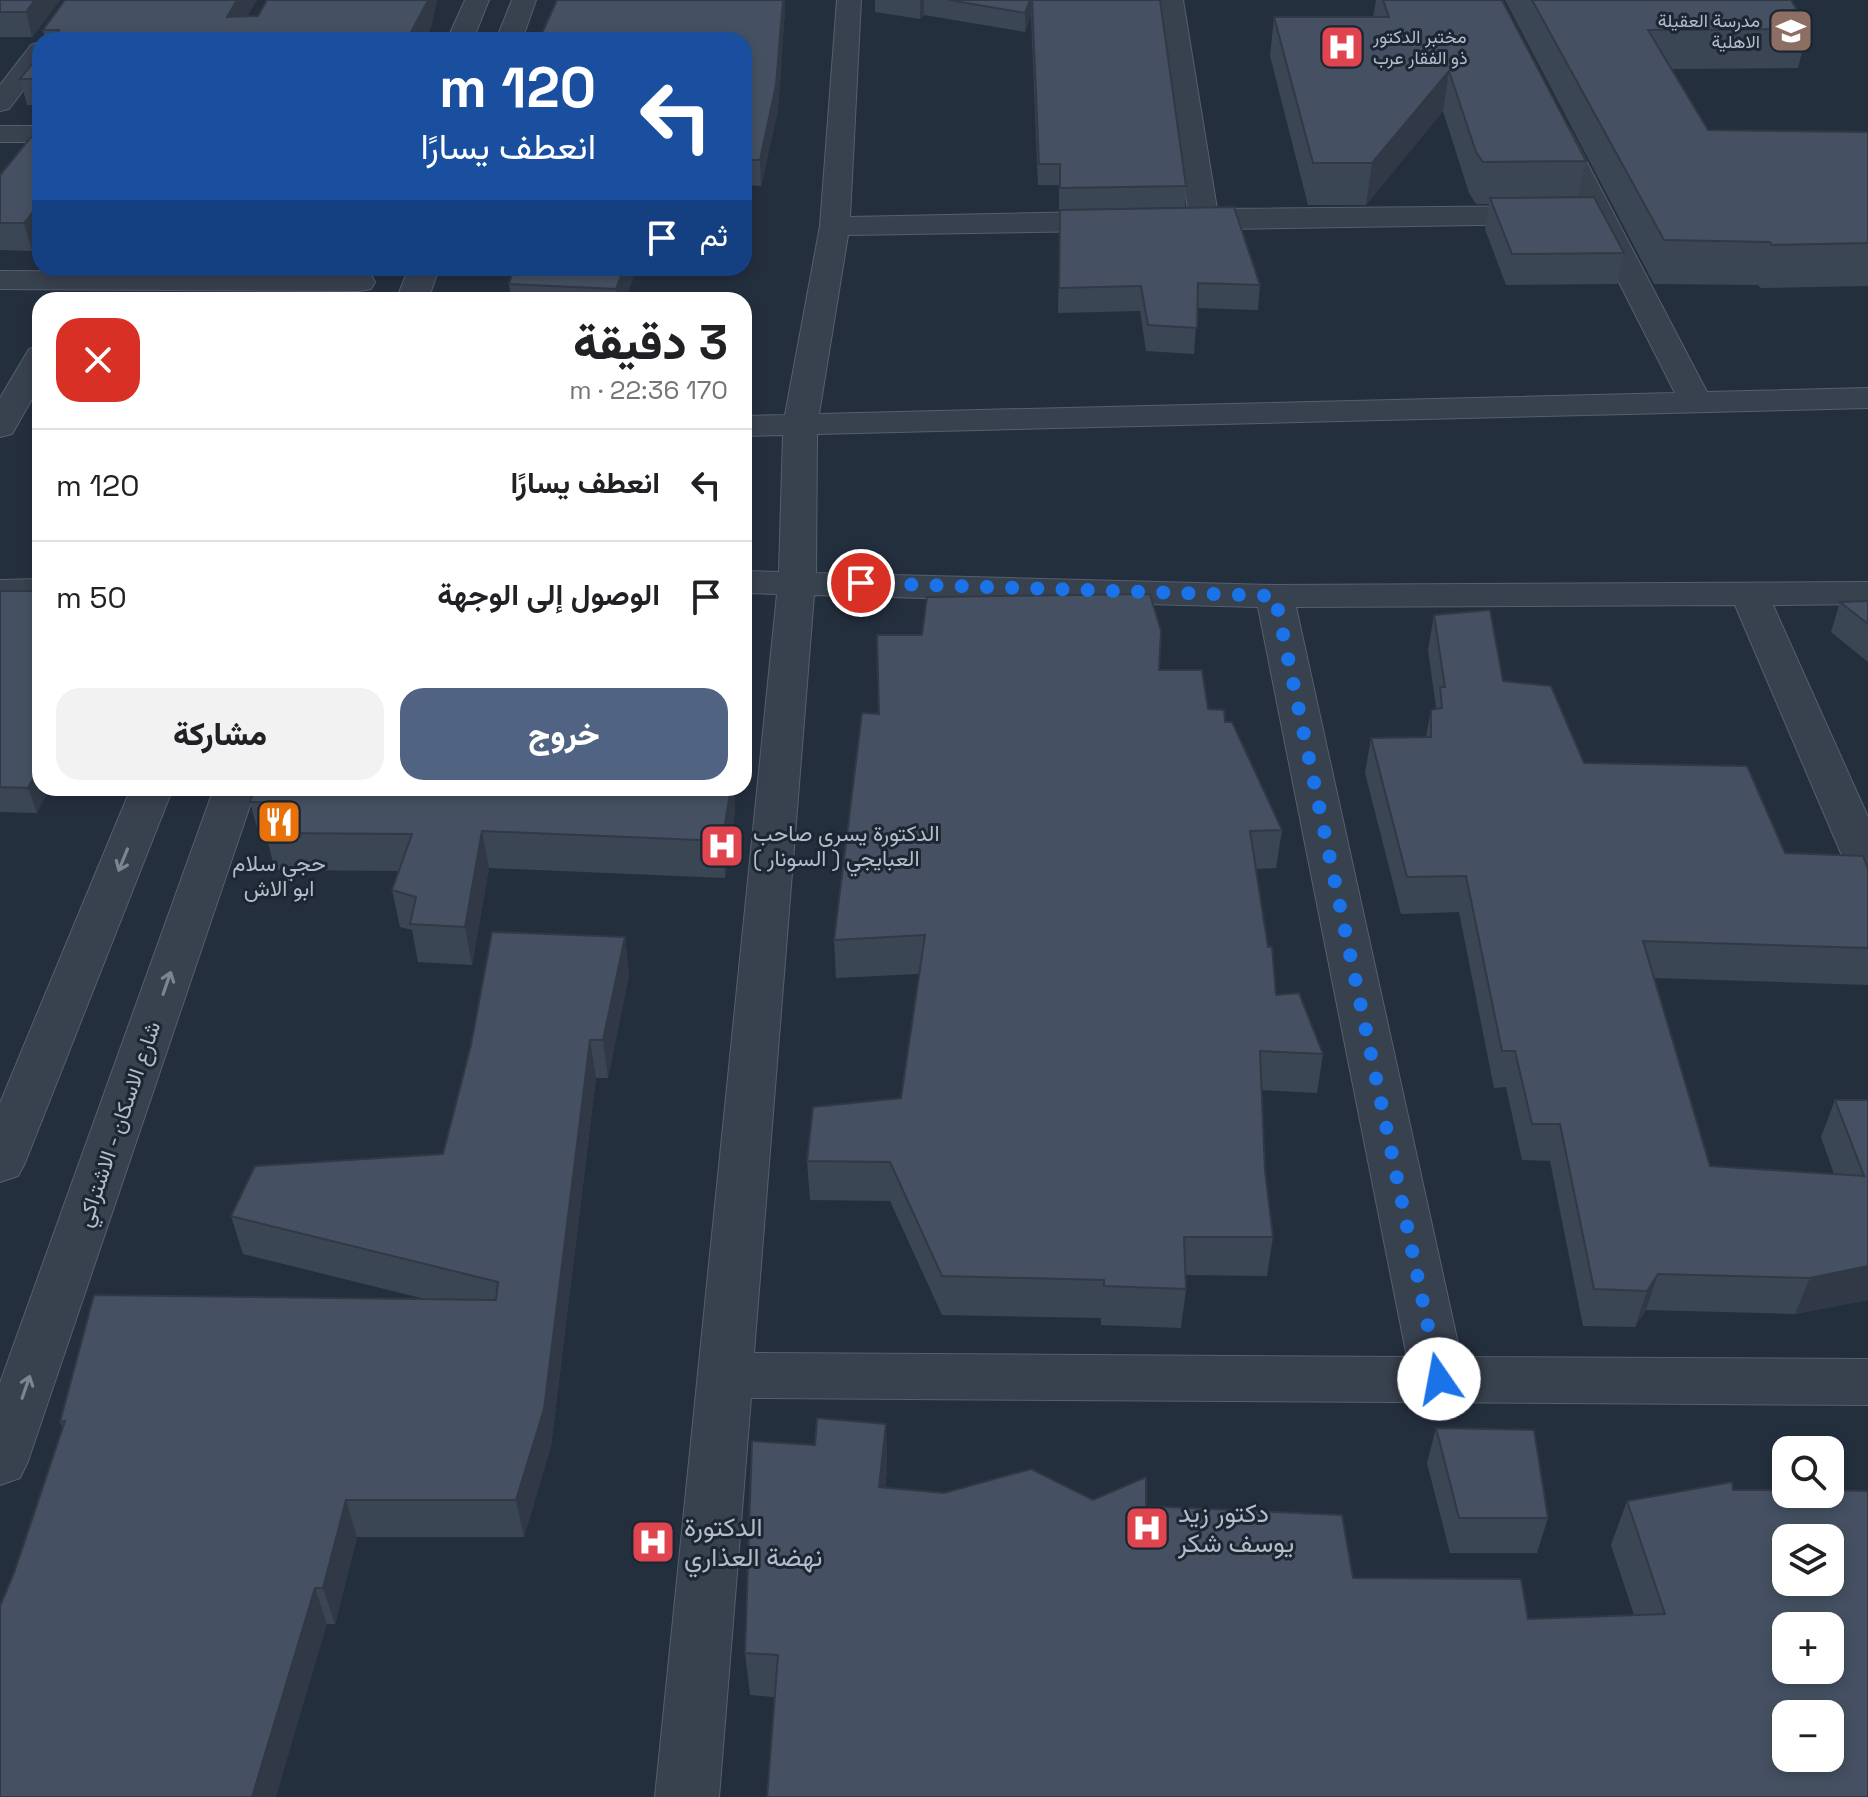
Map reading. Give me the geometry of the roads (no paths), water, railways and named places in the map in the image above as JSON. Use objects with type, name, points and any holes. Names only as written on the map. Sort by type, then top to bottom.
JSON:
[{"type":"street","points":[[463,32],[477,0]]},
{"type":"street","points":[[512,32],[524,0]]},
{"type":"street","points":[[687,1797],[797,581],[800,425],[835,226],[849,0]]},
{"type":"street","points":[[1171,0],[1204,218]]},
{"type":"street","points":[[0,103],[32,60]]},
{"type":"street","points":[[1544,108],[1696,402]]},
{"type":"street","points":[[0,134],[32,134]]},
{"type":"street","points":[[835,226],[1204,218],[1598,215]]},
{"type":"street","points":[[0,280],[77,290],[360,283]]},
{"type":"street","points":[[0,427],[32,370]]},
{"type":"street","points":[[752,426],[1868,398]]},
{"type":"street","points":[[752,582],[1275,596],[1868,593]]},
{"type":"street","points":[[0,591],[32,590]]},
{"type":"street","points":[[1750,595],[1868,865]]},
{"type":"street","points":[[1275,596],[1439,1379]]},
{"type":"street","points":[[4,1142],[149,796]]},
{"type":"street","name":"شارع الاسكان - الاشتراكي","points":[[0,1461],[232,796]]},
{"type":"street","points":[[726,1375],[1868,1382]]},
{"type":"place","name":"مدرسة العقيلة الاهلية","points":[[1791,31]]},
{"type":"place","name":"مختبر الدكتور ذو الفقار عرب","points":[[1342,47]]},
{"type":"place","name":"حجي سلام ابو الاش","points":[[279,822]]},
{"type":"place","name":"الدكتورة يسرى صاحب العبايجي ( السونار )","points":[[722,846]]},
{"type":"place","name":"دكتور زيد يوسف شكر","points":[[1147,1528]]},
{"type":"place","name":"الدكتورة نهضة العذاري","points":[[653,1542]]}]
